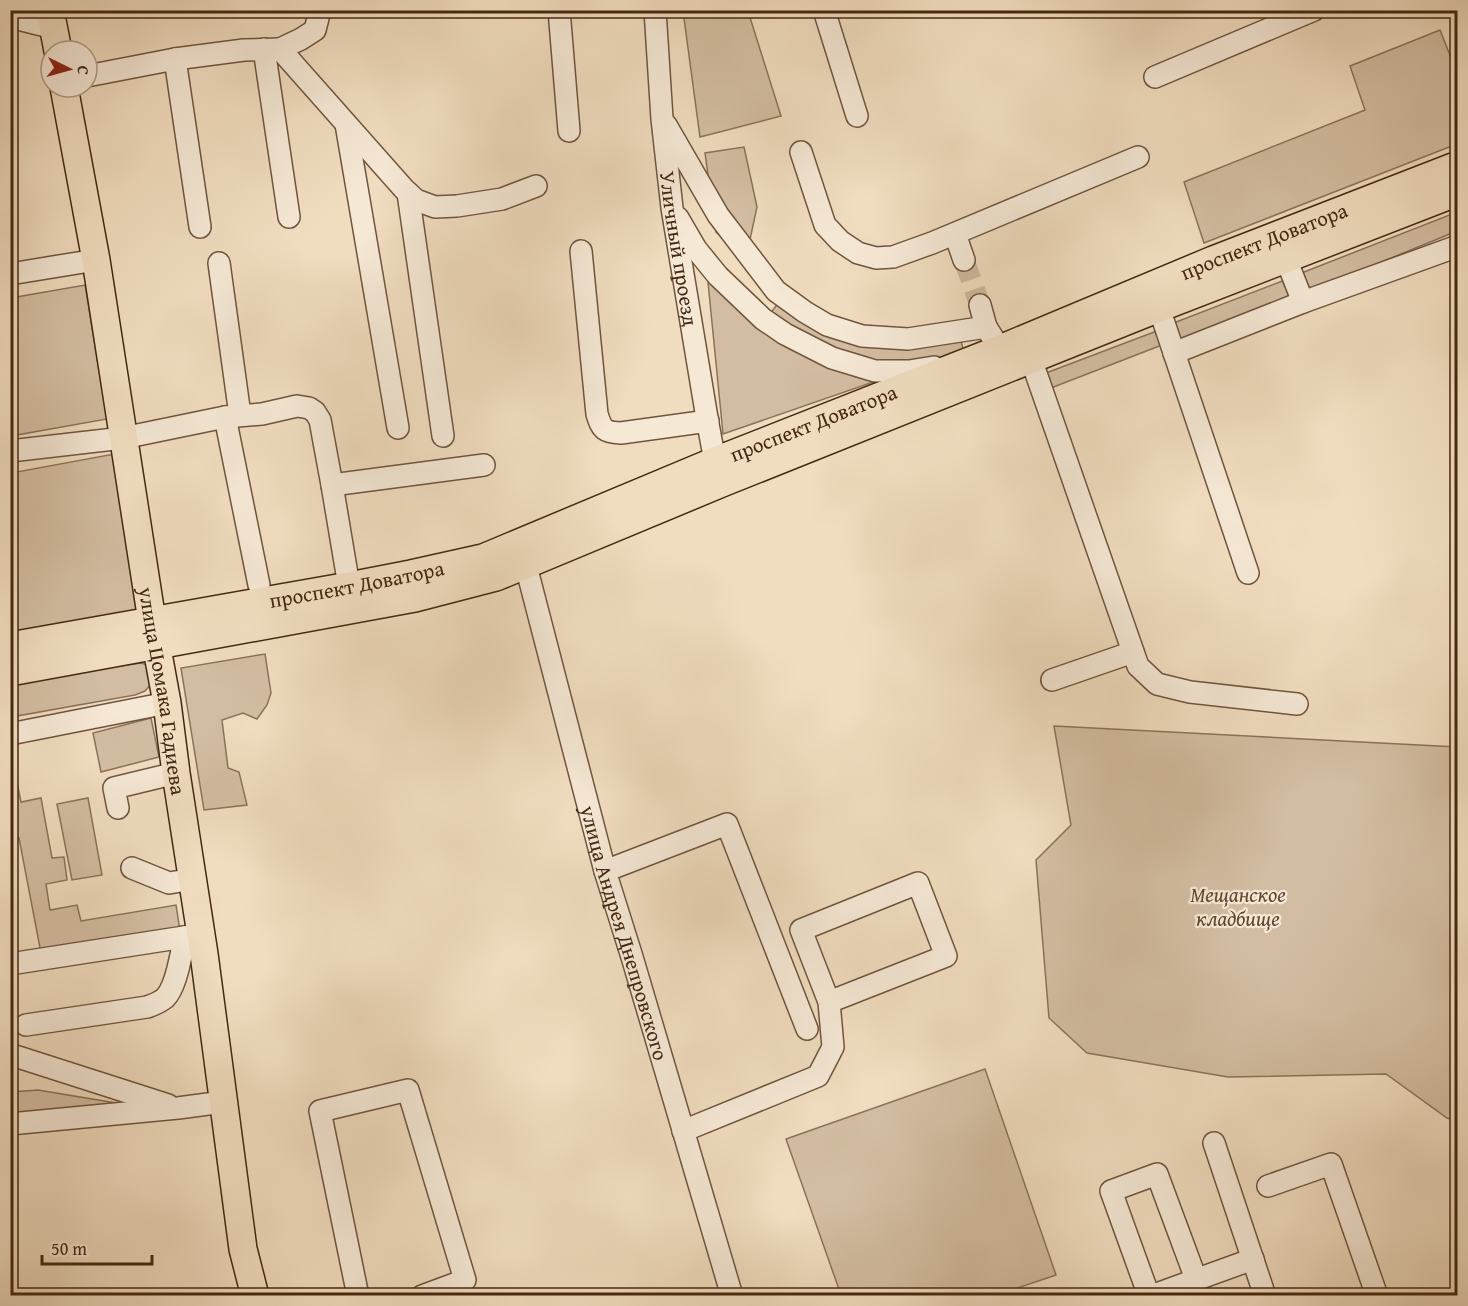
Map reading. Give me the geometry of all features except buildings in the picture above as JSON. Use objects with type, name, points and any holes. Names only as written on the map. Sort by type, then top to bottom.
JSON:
[{"type":"main road","name":"улица Цомака Гадиева","points":[[66,99],[96,260],[167,703],[193,879],[193,936],[223,1102],[243,1249],[255,1296]]},
{"type":"main road","name":"проспект Доватора","points":[[154,633],[415,598],[496,577],[526,566],[719,472],[968,362],[993,338],[1213,260],[1458,165]]},
{"type":"main road","name":"проспект Доватора","points":[[154,633],[349,586],[483,558],[1031,359],[1458,192]]},
{"type":"main road","points":[[10,646],[154,633]]},
{"type":"main road","points":[[10,672],[154,633]]},
{"type":"street","points":[[99,74],[175,59],[244,50],[272,49],[301,39],[315,30],[320,10]]},
{"type":"street","points":[[559,10],[569,131]]},
{"type":"street","name":"Уличный проезд","points":[[655,10],[662,119],[672,208],[708,421],[719,472]]},
{"type":"street","points":[[824,10],[857,116]]},
{"type":"street","points":[[1155,77],[1314,10]]},
{"type":"street","points":[[10,17],[54,30]]},
{"type":"street","points":[[272,49],[346,123],[416,200],[435,207],[457,206],[502,199],[536,186]]},
{"type":"street","points":[[272,49],[289,217]]},
{"type":"street","points":[[175,59],[201,227]]},
{"type":"street","points":[[662,119],[717,215],[776,291],[827,325],[862,336],[908,339],[993,338],[980,305]]},
{"type":"street","points":[[346,123],[398,428]]},
{"type":"street","points":[[801,152],[825,225],[840,241],[858,253],[876,258],[893,257],[955,234],[1138,157]]},
{"type":"street","points":[[408,193],[442,436]]},
{"type":"street","points":[[672,208],[696,249],[718,276],[764,320],[785,334],[832,358],[875,371],[909,371],[968,362]]},
{"type":"street","points":[[955,234],[964,260]]},
{"type":"street","points":[[1174,353],[1303,302],[1458,246]]},
{"type":"street","points":[[581,251],[597,414],[601,427],[609,432],[621,433],[708,421]]},
{"type":"street","points":[[1286,259],[1303,302]]},
{"type":"street","points":[[10,274],[96,260]]},
{"type":"street","points":[[219,263],[233,416],[259,585]]},
{"type":"street","points":[[1159,308],[1248,573]]},
{"type":"street","points":[[1031,359],[1138,666],[1157,684],[1190,692],[1297,704]]},
{"type":"street","points":[[10,452],[123,438],[297,406],[309,408],[320,420],[349,586]]},
{"type":"street","points":[[332,485],[484,465]]},
{"type":"street","name":"улица Андрея Днепровского","points":[[526,566],[605,871],[732,1296]]},
{"type":"street","points":[[1052,680],[1133,652]]},
{"type":"street","points":[[10,734],[167,703]]},
{"type":"street","points":[[118,808],[114,788],[176,773]]},
{"type":"street","points":[[605,871],[727,824],[807,1029]]},
{"type":"street","points":[[132,868],[169,884],[193,879]]},
{"type":"street","points":[[683,1131],[818,1076],[833,1047],[829,1002],[801,930],[918,883],[946,956],[829,1002]]},
{"type":"street","points":[[11,961],[193,936]]},
{"type":"street","points":[[26,1025],[147,1008],[166,997],[181,957],[193,936]]},
{"type":"street","points":[[15,1056],[177,1108]]},
{"type":"street","points":[[358,1296],[320,1111],[408,1090],[465,1280],[422,1296]]},
{"type":"street","points":[[10,1124],[223,1102]]},
{"type":"street","points":[[1214,1143],[1265,1296]]},
{"type":"street","points":[[1268,1186],[1331,1164],[1377,1296]]},
{"type":"street","points":[[1196,1279],[1157,1174],[1111,1191],[1150,1296],[1253,1259]]},
{"type":"green space","points":[[683,11],[748,11],[781,116],[700,137]]},
{"type":"green space","points":[[1440,30],[1457,73],[1457,144],[1204,243],[1184,182],[1365,110],[1350,66]]},
{"type":"green space","points":[[744,147],[757,207],[746,258],[716,232],[705,153]]},
{"type":"green space","points":[[1457,212],[1457,231],[1306,293],[1299,274]]},
{"type":"green space","points":[[707,272],[746,314],[888,377],[723,434]]},
{"type":"green space","points":[[1285,280],[1292,297],[1177,341],[1171,324]]},
{"type":"green space","points":[[85,285],[107,419],[11,436],[11,298]]},
{"type":"green space","points":[[779,302],[806,322],[960,338],[965,355],[899,365],[846,358],[769,315]]},
{"type":"green space","points":[[1162,329],[1167,343],[1051,388],[1046,373]]},
{"type":"green space","points":[[114,454],[142,609],[11,633],[10,527],[13,526],[11,473]]},
{"type":"green space","points":[[265,654],[271,693],[267,705],[257,719],[243,713],[222,720],[228,768],[239,772],[247,805],[204,810],[181,668]]},
{"type":"green space","points":[[141,663],[150,666],[152,683],[145,691],[135,695],[11,717],[11,682]]},
{"type":"green space","points":[[151,718],[159,757],[101,772],[93,733]]},
{"type":"green space","name":"Мещанское кладбище","points":[[1054,726],[1457,747],[1457,1121],[1447,1118],[1386,1074],[1228,1077],[1087,1053],[1049,1018],[1036,860],[1071,825]]},
{"type":"green space","points":[[12,758],[21,802],[41,798],[52,858],[64,857],[67,880],[46,884],[50,910],[77,905],[81,921],[176,905],[180,931],[41,953],[19,838],[11,839],[10,759]]},
{"type":"green space","points":[[88,798],[102,875],[72,880],[57,804]]},
{"type":"green space","points":[[985,1069],[1056,1275],[997,1295],[841,1295],[786,1139]]},
{"type":"green space","points":[[38,1090],[116,1103],[117,1113],[11,1119],[11,1092]]},
{"type":"tunnel","points":[[964,260],[980,305]]}]
